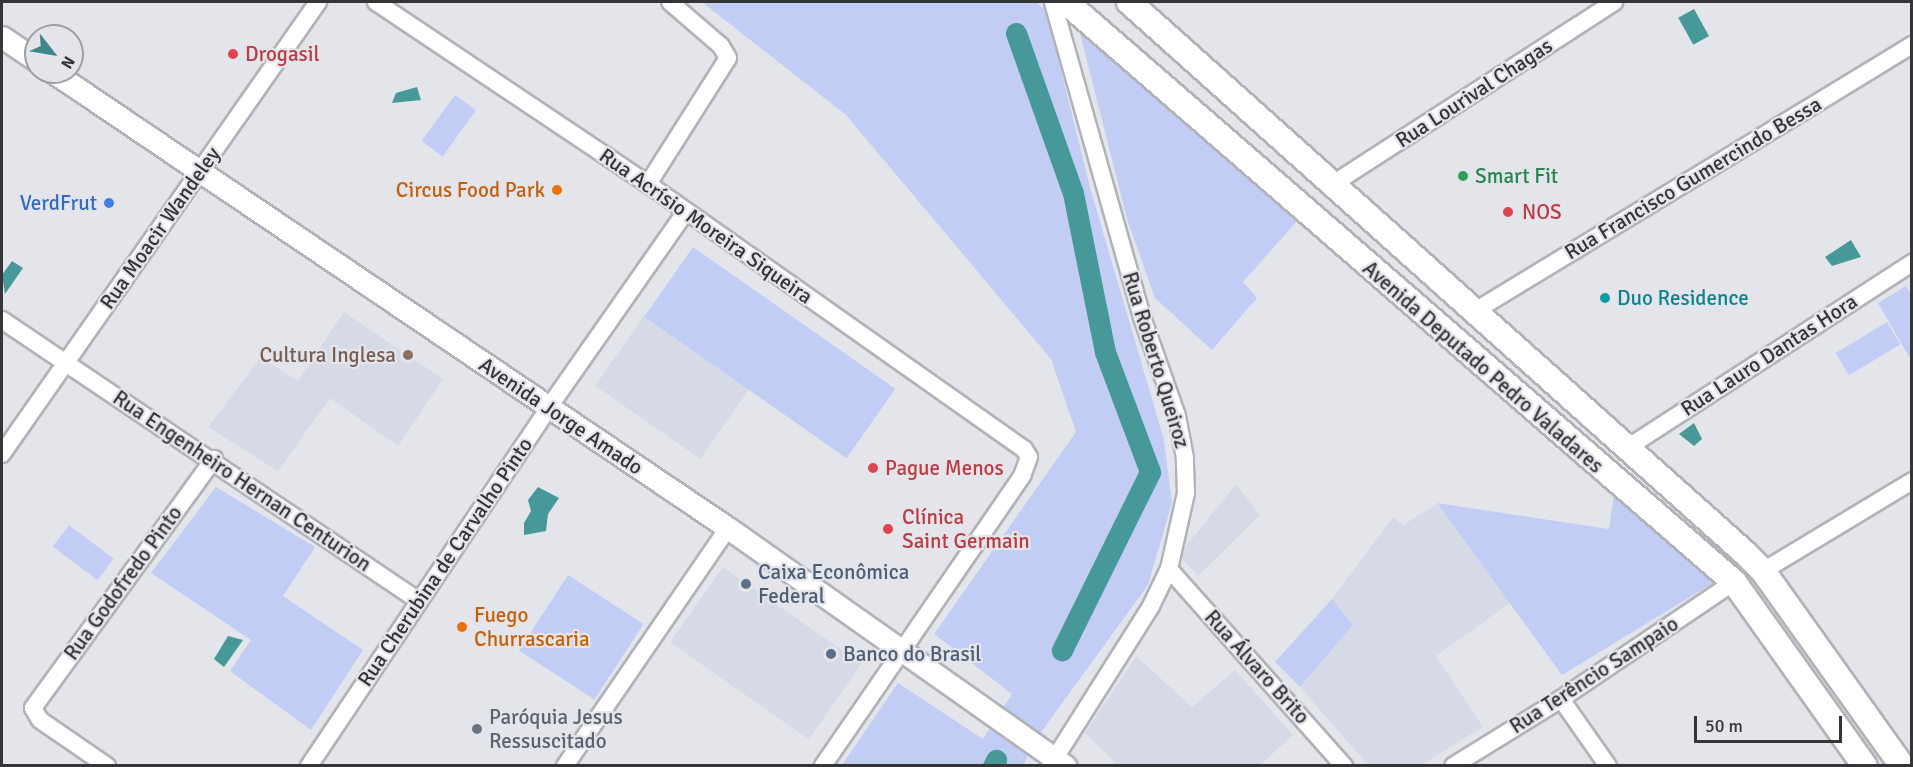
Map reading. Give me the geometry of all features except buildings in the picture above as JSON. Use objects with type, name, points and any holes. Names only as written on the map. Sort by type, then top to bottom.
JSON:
[{"type":"main road","name":"Avenida Deputado Pedro Valadares","points":[[1066,2],[1351,253],[1734,582],[1865,765]]},
{"type":"main road","name":"Avenida Deputado Pedro Valadares","points":[[1129,2],[1763,571],[1902,765]]},
{"type":"main road","points":[[1253,166],[1273,158],[1282,138]]},
{"type":"main road","points":[[1351,253],[1363,232],[1382,227]]},
{"type":"street","name":"Rua Moacir Wandeley","points":[[2,454],[318,2]]},
{"type":"street","name":"Rua Acrísio Moreira Siqueira","points":[[376,2],[648,184],[1017,443],[1029,457],[1022,476],[901,651]]},
{"type":"street","points":[[648,184],[728,58],[721,46],[670,2]]},
{"type":"street","name":"Rua Roberto Queiroz","points":[[1053,2],[1142,317],[1181,437],[1186,493],[1169,569],[1152,606],[1057,763]]},
{"type":"street","name":"Rua Lourival Chagas","points":[[1333,184],[1614,2]]},
{"type":"street","points":[[2,37],[24,52]]},
{"type":"street","name":"Rua Francisco Gumercindo Bessa","points":[[1475,311],[1911,45]]},
{"type":"street","name":"Avenida Jorge Amado","points":[[71,84],[728,528],[1057,763]]},
{"type":"street","name":"Rua Cherubina de Carvalho Pinto","points":[[309,765],[549,407],[686,211]]},
{"type":"street","name":"Rua Lauro Dantas Hora","points":[[1627,448],[1911,263]]},
{"type":"street","name":"Rua Engenheiro Hernan Centurion","points":[[2,320],[64,364],[214,459],[420,601]]},
{"type":"street","name":"Rua Godofredo Pinto","points":[[107,765],[40,720],[33,708],[214,459]]},
{"type":"street","points":[[1763,571],[1911,481]]},
{"type":"street","points":[[565,765],[728,528]]},
{"type":"street","name":"Rua Álvaro Brito","points":[[1169,569],[1344,765]]},
{"type":"street","name":"Rua Terêncio Sampaio","points":[[1453,765],[1561,699],[1734,582]]},
{"type":"street","points":[[823,765],[901,651]]},
{"type":"street","points":[[1561,699],[1608,765]]},
{"type":"shaded area","points":[[702,2],[1035,2],[1046,10],[1091,191],[1164,440],[1172,503],[1148,585],[1031,746],[1024,765],[842,765],[898,683],[983,739],[1012,694],[934,634],[1076,432],[1051,359],[846,115]]},
{"type":"shaded area","points":[[1694,9],[1709,36],[1693,45],[1678,18]]},
{"type":"shaded area","points":[[1080,33],[1297,221],[1243,282],[1257,298],[1212,350],[1155,298],[1127,219]]},
{"type":"shaded area","points":[[417,87],[421,100],[392,103],[396,93]]},
{"type":"shaded area","points":[[455,95],[476,110],[443,156],[421,141]]},
{"type":"shaded area","points":[[1851,240],[1861,257],[1832,266],[1825,257]]},
{"type":"shaded area","points":[[693,247],[895,389],[847,458],[644,317]]},
{"type":"shaded area","points":[[12,261],[23,268],[5,294],[2,275]]},
{"type":"shaded area","points":[[1906,286],[1911,295],[1911,360],[1878,303]]},
{"type":"shaded area","name":"Cultura Inglesa","points":[[344,312],[443,379],[398,446],[330,398],[278,471],[208,427],[261,357],[298,381]]},
{"type":"shaded area","points":[[644,316],[749,389],[700,459],[595,386]]},
{"type":"shaded area","points":[[1887,322],[1900,344],[1849,375],[1836,353]]},
{"type":"shaded area","points":[[1694,423],[1702,439],[1694,446],[1679,434]]},
{"type":"shaded area","points":[[1236,484],[1260,515],[1198,576],[1179,555]]},
{"type":"shaded area","points":[[216,487],[315,547],[283,596],[363,650],[311,730],[230,671],[251,640],[151,573]]},
{"type":"shaded area","points":[[538,487],[559,498],[548,514],[546,531],[524,535],[524,523],[531,511],[528,500]]},
{"type":"shaded area","points":[[1614,495],[1713,583],[1562,675],[1437,503],[1609,529]]},
{"type":"shaded area","points":[[1437,504],[1510,603],[1436,656],[1483,727],[1421,765],[1368,765],[1300,687],[1353,625],[1332,599],[1393,517],[1403,525]]},
{"type":"shaded area","points":[[69,525],[114,559],[97,580],[53,547]]},
{"type":"shaded area","points":[[723,567],[861,664],[809,739],[670,642]]},
{"type":"shaded area","points":[[568,575],[643,624],[594,699],[519,650]]},
{"type":"shaded area","points":[[1332,599],[1353,625],[1300,687],[1275,662]]},
{"type":"shaded area","points":[[228,636],[243,640],[224,667],[214,659]]},
{"type":"shaded area","points":[[1136,656],[1192,707],[1235,670],[1293,735],[1260,765],[1118,765],[1085,733]]},
{"type":"waterway","points":[[1016,33],[1073,193],[1105,352],[1150,472],[1062,650]]},
{"type":"waterway","points":[[993,766],[996,760]]},
{"type":"place","name":"Drogasil","points":[[233,54]]},
{"type":"place","name":"Smart Fit","points":[[1463,176]]},
{"type":"place","name":"Circus Food Park","points":[[557,190]]},
{"type":"place","name":"VerdFrut","points":[[109,203]]},
{"type":"place","name":"NOS","points":[[1508,212]]},
{"type":"place","name":"Duo Residence","points":[[1605,298]]},
{"type":"place","name":"Cultura Inglesa","points":[[408,355]]},
{"type":"place","name":"Pague Menos","points":[[873,468]]},
{"type":"place","name":"Clínica Saint Germain","points":[[888,529]]},
{"type":"place","name":"Caixa Econômica Federal","points":[[746,584]]},
{"type":"place","name":"Fuego Churrascaria","points":[[462,627]]},
{"type":"place","name":"Banco do Brasil","points":[[831,654]]},
{"type":"place","name":"Paróquia Jesus Ressuscitado","points":[[477,729]]}]
